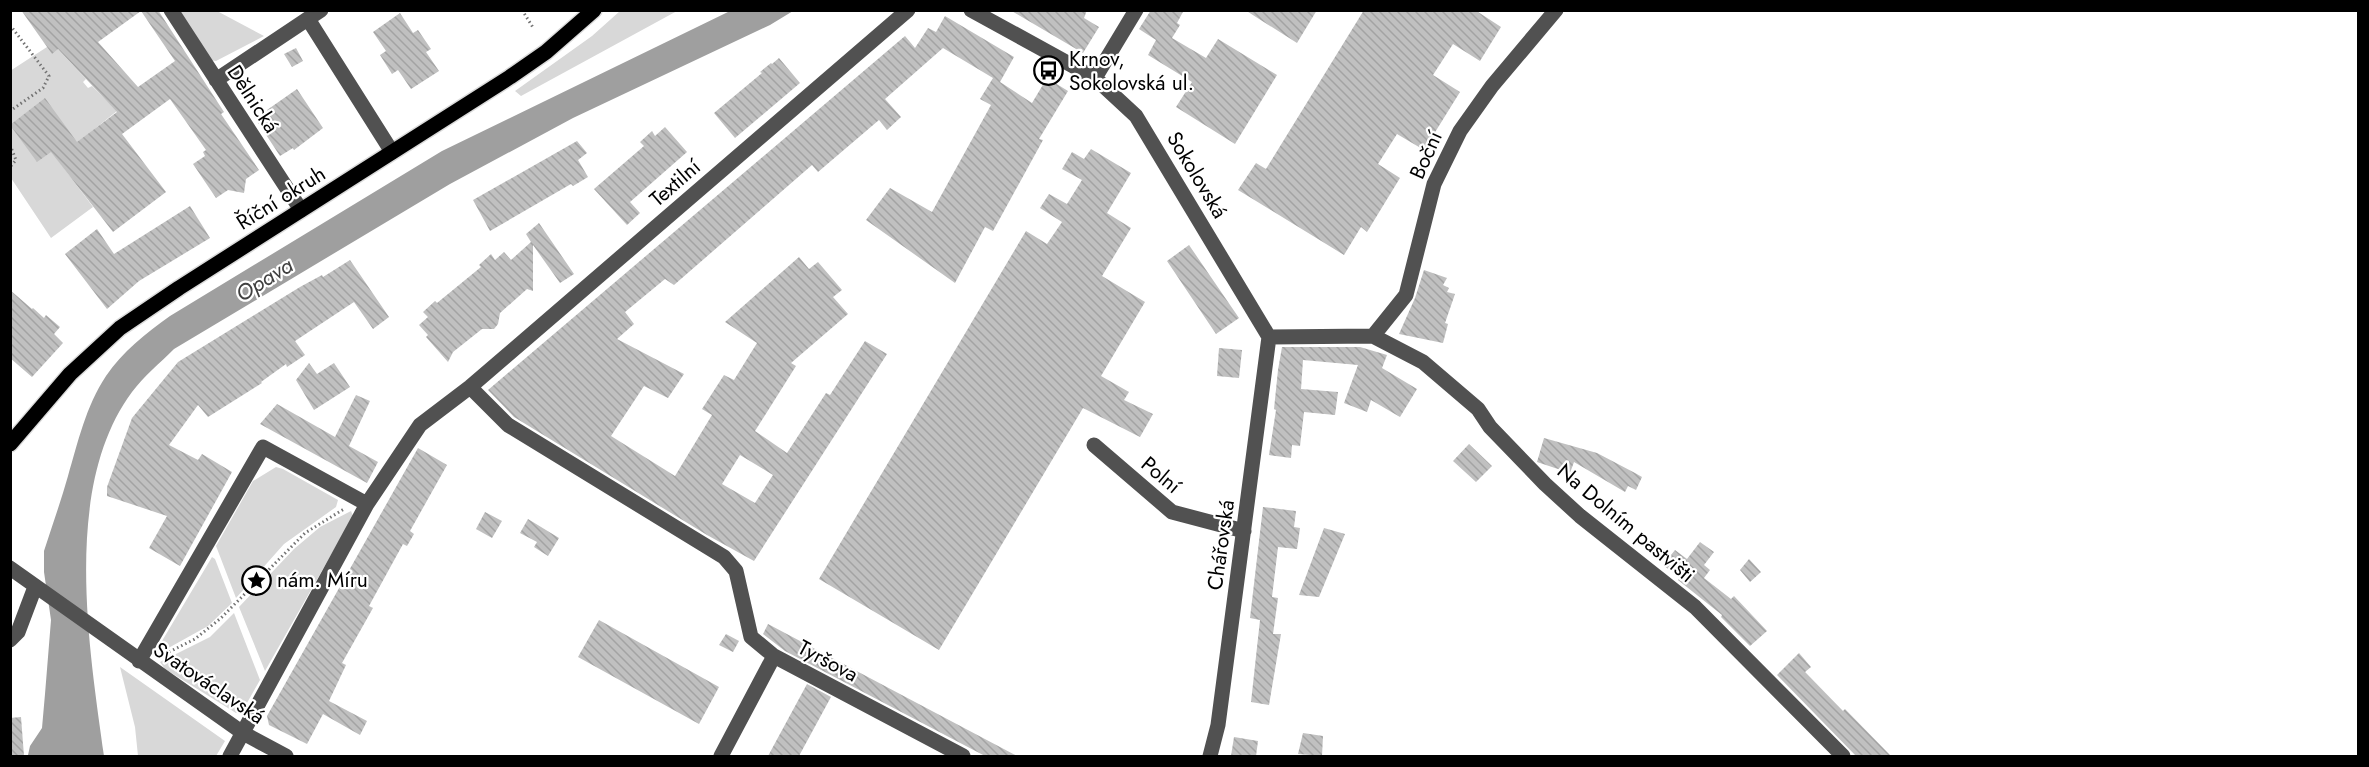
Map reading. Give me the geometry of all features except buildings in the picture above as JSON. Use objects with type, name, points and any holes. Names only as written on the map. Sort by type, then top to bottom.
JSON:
[{"type":"main road","name":"Říční okruh","points":[[10,444],[70,375],[120,328],[537,58],[594,10]]},
{"type":"street","name":"Dělnická","points":[[171,10],[301,210]]},
{"type":"street","name":"Textilní","points":[[362,501],[420,424],[470,387],[908,10]]},
{"type":"street","name":"Sokolovská","points":[[971,10],[1095,78],[1136,116],[1269,337]]},
{"type":"street","points":[[1095,78],[1136,10]]},
{"type":"street","name":"Boční","points":[[1373,336],[1406,295],[1434,184],[1460,131],[1492,86],[1556,10]]},
{"type":"street","points":[[219,84],[315,15],[393,152]]},
{"type":"street","points":[[1269,337],[1373,336]]},
{"type":"street","name":"Na Dolním pastvišti","points":[[1373,336],[1423,362],[1478,409],[1490,427],[1545,484],[1580,516],[1695,607],[1843,756]]},
{"type":"street","name":"Chářovská","points":[[1210,756],[1218,725],[1269,337]]},
{"type":"street","points":[[470,387],[508,425],[724,557],[736,571],[751,637],[774,656]]},
{"type":"street","name":"Polní","points":[[1094,446],[1172,512],[1244,531]]},
{"type":"street","points":[[139,661],[263,447],[362,501],[230,756]]},
{"type":"street","name":"Svatováclavská","points":[[11,568],[243,733],[286,756]]},
{"type":"street","points":[[10,640],[18,632],[37,588]]},
{"type":"street","name":"Tyršova","points":[[721,756],[774,656],[963,756]]},
{"type":"path","points":[[522,10],[534,29]]},
{"type":"path","points":[[10,25],[49,76],[43,88],[10,111]]},
{"type":"path","points":[[10,145],[16,160],[10,167]]},
{"type":"path","points":[[139,661],[155,658],[195,639],[230,610],[305,533],[362,501]]},
{"type":"shaded area","points":[[179,11],[217,11],[264,36],[216,61],[208,60]]},
{"type":"shaded area","points":[[620,11],[677,11],[521,96],[515,91],[592,36]]},
{"type":"shaded area","points":[[47,47],[58,49],[86,79],[83,82],[88,88],[92,86],[117,111],[57,159],[93,207],[51,238],[11,178],[10,71]]},
{"type":"shaded area","points":[[276,467],[338,500],[336,507],[284,544],[236,598],[216,546],[253,481]]},
{"type":"shaded area","points":[[351,511],[353,516],[265,671],[239,607],[294,549],[320,527]]},
{"type":"shaded area","points":[[212,557],[215,559],[232,603],[208,626],[163,651],[160,650],[159,646]]},
{"type":"shaded area","points":[[234,613],[260,680],[243,710],[236,713],[165,669],[160,662],[210,637]]},
{"type":"shaded area","points":[[120,667],[225,741],[216,756],[138,756],[135,727]]},
{"type":"water","name":"Opava","points":[[730,11],[793,11],[770,25],[573,118],[450,184],[174,349],[142,380],[132,392],[110,430],[96,473],[88,520],[86,568],[88,618],[104,756],[28,755],[30,746],[42,728],[51,620],[44,572],[44,551],[88,412],[106,376],[119,359],[143,336],[170,316],[442,151]]},
{"type":"place","name":"Krnov, Sokolovská ul.","points":[[1048,71]]},
{"type":"place","name":"nám. Míru","points":[[256,580]]}]
